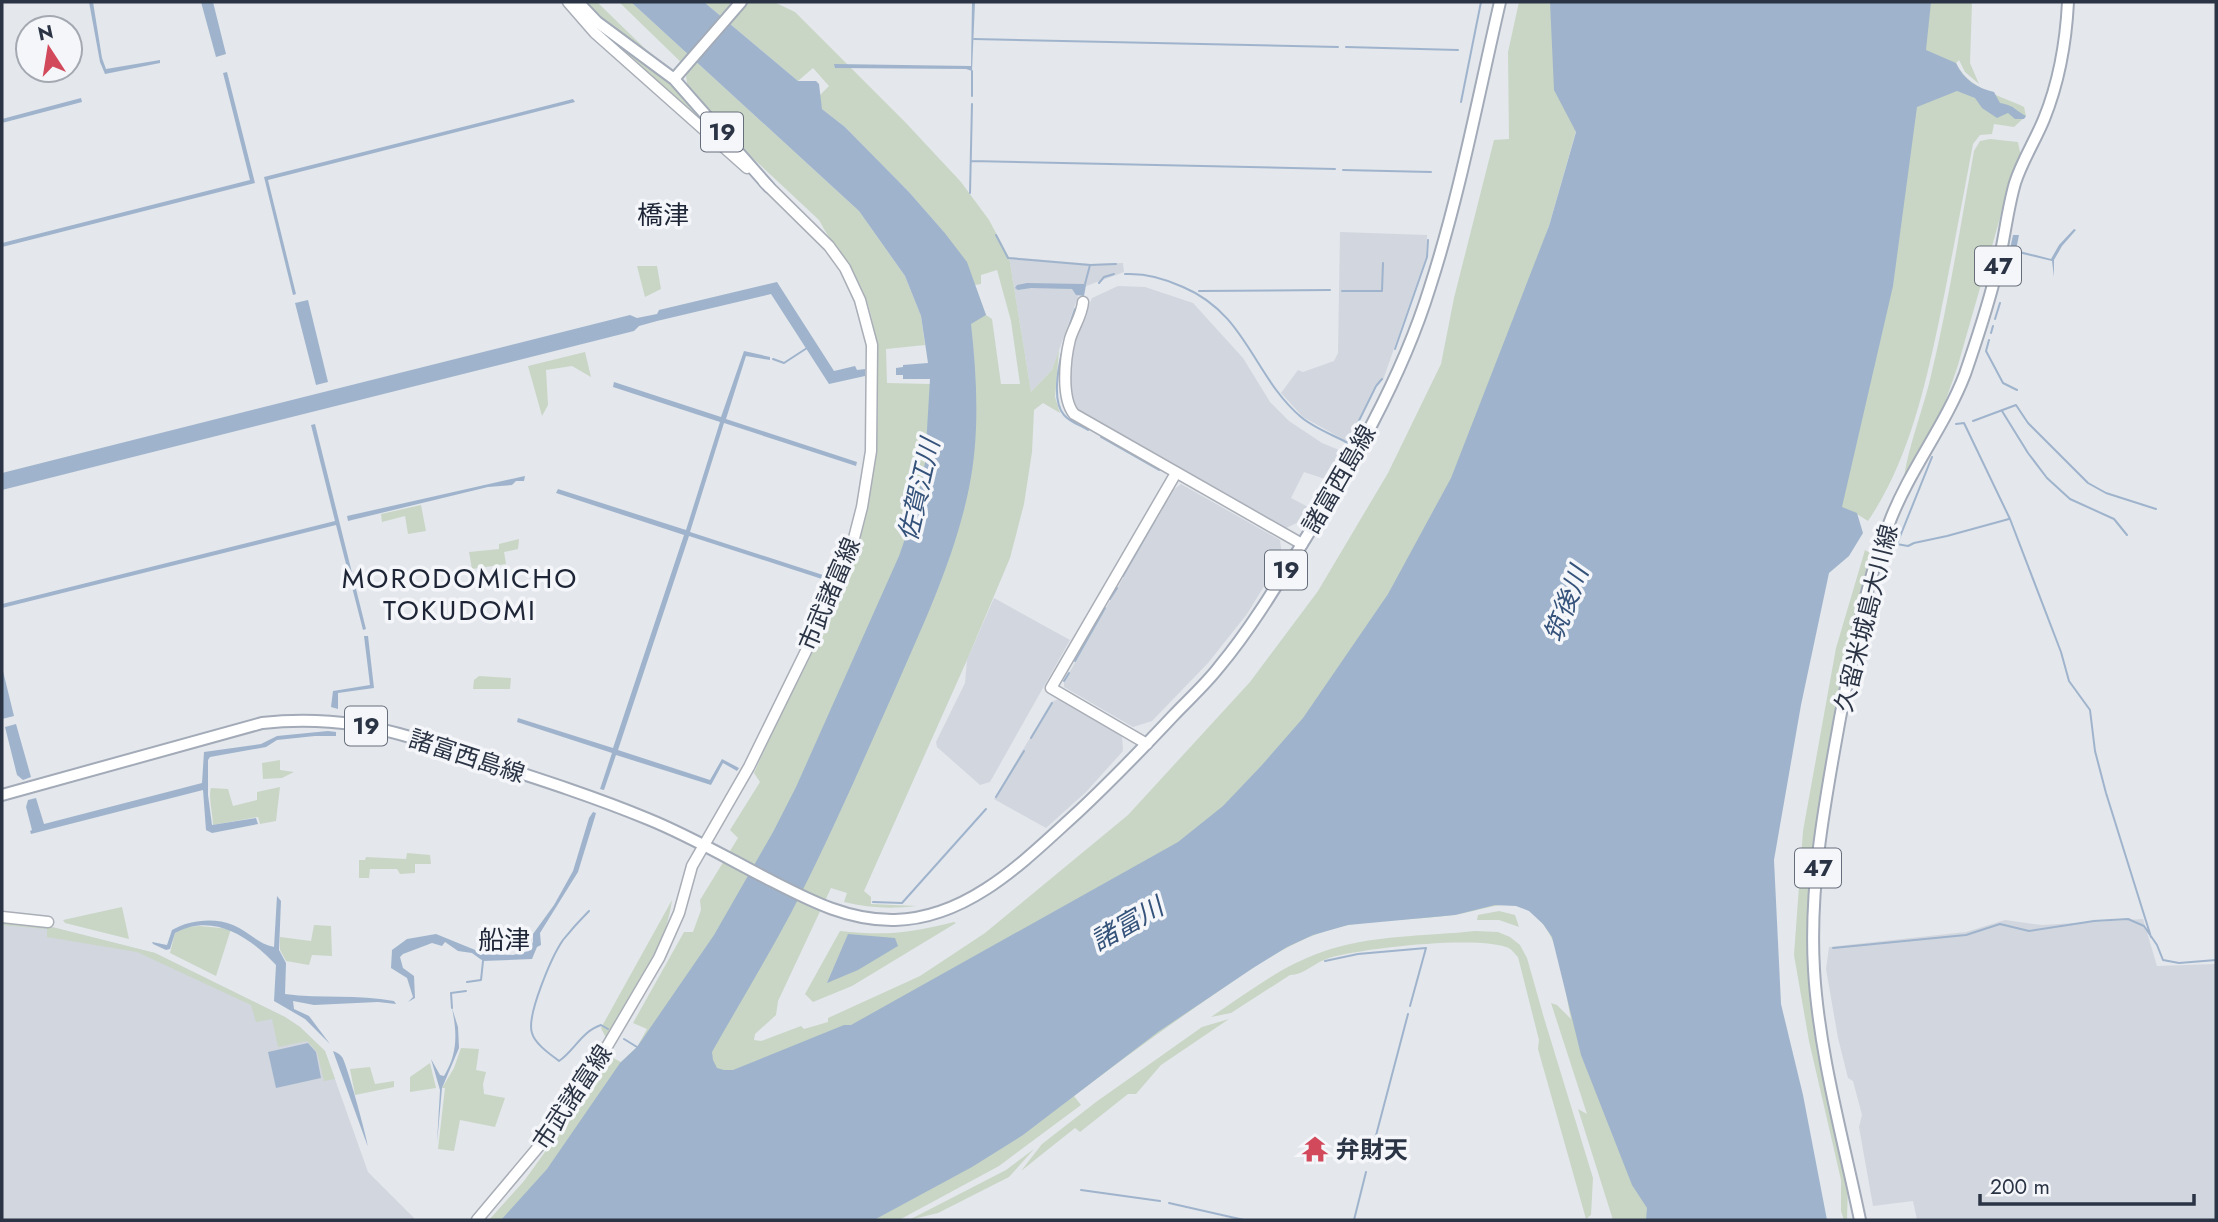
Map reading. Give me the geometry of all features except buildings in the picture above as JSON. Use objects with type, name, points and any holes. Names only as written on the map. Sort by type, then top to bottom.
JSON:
[{"type":"main road","name":"市武諸富線","points":[[477,1220],[540,1145],[602,1055],[667,941],[679,914],[692,866],[749,767],[832,598],[852,546],[862,507],[871,451],[872,345],[860,300],[845,268],[829,246],[769,187],[594,33],[568,2]]},
{"type":"main road","name":"19","points":[[578,2],[597,22],[674,79],[769,187]]},
{"type":"main road","points":[[674,79],[741,2]]},
{"type":"main road","name":"諸富西島線","points":[[2,795],[236,729],[262,723],[315,719],[384,729],[625,810],[704,846],[823,907],[861,918],[896,920],[929,915],[961,904],[1026,859],[1113,780],[1219,668],[1262,610],[1330,501],[1360,447],[1405,354],[1429,291],[1446,233],[1500,2]]},
{"type":"main road","name":"久留米城島大川線","points":[[1860,1220],[1824,1048],[1814,974],[1814,915],[1821,828],[1829,780],[1852,653],[1880,547],[1902,493],[1947,414],[1965,374],[1996,277],[2015,186],[2023,161],[2044,119],[2060,67],[2068,2]]},
{"type":"main road","points":[[1083,302],[1070,340],[1065,391],[1074,414],[1302,544]]},
{"type":"main road","points":[[1147,744],[1051,688],[1176,473]]},
{"type":"main road","points":[[2,917],[48,922]]},
{"type":"shaded area","points":[[1340,232],[1427,235],[1426,257],[1383,380],[1375,385],[1348,442],[1303,417],[1281,393],[1298,370],[1303,372],[1334,361],[1338,353]]},
{"type":"shaded area","points":[[1009,257],[1092,264],[1123,263],[1124,272],[1081,288],[1052,370],[1031,392]]},
{"type":"shaded area","points":[[1118,286],[1145,287],[1193,303],[1243,358],[1270,402],[1289,421],[1322,443],[1344,452],[1328,480],[1304,472],[1291,498],[1310,508],[1303,520],[1286,528],[1079,412],[1070,388],[1074,342],[1092,298]]},
{"type":"shaded area","points":[[1181,484],[1280,540],[1282,557],[1247,614],[1208,663],[1152,721],[1133,727],[1064,687],[1064,682],[1173,490]]},
{"type":"shaded area","points":[[994,598],[1070,640],[990,782],[980,785],[937,747],[936,742],[965,683],[967,660]]},
{"type":"shaded area","points":[[1059,699],[1122,735],[1123,751],[1086,792],[1046,828],[994,799],[1051,702]]},
{"type":"shaded area","points":[[2143,919],[2157,966],[2216,964],[2216,1220],[1917,1220],[1913,1201],[1873,1206],[1859,1127],[1862,1115],[1853,1081],[1848,1078],[1838,1038],[1826,969],[1829,947],[1966,932],[2005,920],[2042,925]]},
{"type":"shaded area","points":[[2,921],[48,926],[155,953],[300,1027],[325,1051],[368,1172],[416,1220],[2,1220]]},
{"type":"green space","points":[[585,2],[597,2],[663,66],[596,16]]},
{"type":"green space","points":[[619,2],[631,2],[859,211],[905,276],[921,316],[925,345],[886,349],[887,383],[930,384],[930,378],[939,386],[921,529],[800,791],[698,984],[509,1220],[489,1220],[524,1181],[613,1058],[621,1062],[637,1047],[647,1029],[633,1023],[684,932],[693,932],[701,910],[700,900],[738,838],[730,830],[760,782],[754,773],[839,597],[862,525],[875,452],[878,401],[876,348],[873,322],[855,276],[819,220],[743,149],[688,89],[686,76],[689,70]]},
{"type":"green space","points":[[704,2],[774,2],[795,12],[961,182],[989,220],[1009,257],[1031,392],[1052,370],[1059,350],[1055,397],[1060,413],[1043,403],[1034,410],[1032,452],[1024,504],[1010,558],[864,891],[871,897],[871,904],[916,906],[880,907],[853,904],[844,902],[847,893],[831,888],[778,1001],[776,1015],[755,1034],[754,1040],[761,1041],[801,1026],[804,1029],[828,1022],[828,1018],[920,976],[985,933],[1128,815],[1250,682],[1318,591],[1388,473],[1441,364],[1454,298],[1494,140],[1509,139],[1508,52],[1519,2],[1566,2],[1576,131],[1549,226],[1448,525],[1289,744],[1181,847],[862,1025],[735,1074],[704,1077],[708,1051],[917,622],[944,232],[845,127],[822,109],[819,96],[829,86],[813,68],[798,81]],"holes":[[[997,270],[1011,321],[1020,384],[1001,384],[992,319],[986,315],[975,285],[981,284],[981,275]]]},
{"type":"green space","points":[[1899,2],[1972,2],[1970,63],[1979,84],[1965,72],[1959,60],[1956,63],[1961,72],[1976,85],[2024,107],[2026,116],[2014,127],[1994,124],[1992,134],[1980,135],[1973,144],[1939,321],[1913,425],[1894,475],[1868,521],[1857,514],[1860,528],[1824,515],[1895,89],[1936,71]]},
{"type":"green space","points":[[600,31],[648,64],[692,104],[727,144]]},
{"type":"green space","points":[[1990,139],[2018,142],[2021,157],[2008,190],[1958,365],[1941,414],[1904,477],[1942,326],[1974,151],[1980,141]]},
{"type":"green space","points":[[637,266],[657,266],[661,289],[645,297]]},
{"type":"green space","points":[[585,352],[591,377],[572,366],[546,370],[548,405],[542,416],[528,366]]},
{"type":"green space","points":[[421,505],[426,531],[408,534],[405,516],[382,522],[381,514]]},
{"type":"green space","points":[[519,539],[518,549],[504,552],[506,564],[472,569],[469,552],[499,549],[499,544]]},
{"type":"green space","points":[[1865,550],[1873,555],[1836,711],[1816,829],[1809,905],[1810,976],[1848,1182],[1847,1220],[1844,1220],[1841,1211],[1841,1180],[1809,1041],[1794,955],[1803,831],[1836,648]]},
{"type":"green space","points":[[479,676],[511,678],[510,689],[473,689],[474,680]]},
{"type":"green space","points":[[280,760],[280,770],[294,772],[282,778],[263,779],[262,763]]},
{"type":"green space","points":[[280,787],[276,821],[260,824],[258,817],[213,825],[211,788],[228,789],[233,806],[257,800],[257,792]]},
{"type":"green space","points":[[407,853],[430,855],[431,864],[415,864],[415,873],[400,874],[397,869],[370,869],[369,878],[359,878],[359,860],[365,860],[366,857],[406,859]]},
{"type":"green space","points":[[672,900],[655,955],[606,1038],[601,1028]]},
{"type":"green space","points":[[1488,902],[1526,904],[1562,940],[1652,1220],[1613,1220],[1578,1109],[1587,1114],[1551,1003],[1557,1005],[1571,1019],[1555,946],[1549,933],[1531,912],[1522,907],[1503,905],[1454,915],[1348,925],[1295,944],[1231,982],[1074,1096],[1081,1105],[999,1166],[899,1220],[853,1220],[1306,928]]},
{"type":"green space","points":[[122,907],[129,939],[65,923],[63,920]]},
{"type":"green space","points":[[1499,911],[1515,915],[1519,927],[1499,920],[1477,920],[1478,915]]},
{"type":"green space","points":[[2,921],[48,926],[155,953],[300,1027],[325,1051],[335,1079],[324,1081],[317,1052],[307,1041],[278,1047],[272,1019],[256,1022],[251,1005],[137,952],[47,937],[47,929],[2,925]]},
{"type":"green space","points":[[956,923],[852,986],[813,1002],[805,994],[840,931],[897,932]]},
{"type":"green space","points":[[314,925],[331,926],[332,956],[312,955],[309,965],[286,961],[280,950],[280,937],[311,941]]},
{"type":"green space","points":[[186,927],[231,929],[216,976],[170,953],[175,933]]},
{"type":"green space","points":[[1476,931],[1498,932],[1510,937],[1520,945],[1527,958],[1593,1178],[1591,1215],[1586,1219],[1538,1049],[1539,1040],[1518,957],[1509,948],[1490,944],[1445,943],[1345,954],[1290,975],[1231,1013],[1211,1017],[1278,973],[1307,958],[1340,946],[1378,939]]},
{"type":"green space","points":[[1229,1019],[1161,1065],[1136,1094],[1128,1094],[1080,1132],[1075,1128],[1021,1171],[1042,1144],[1096,1102],[1202,1027]]},
{"type":"green space","points":[[461,1048],[479,1049],[476,1070],[486,1072],[484,1094],[505,1098],[495,1127],[460,1120],[454,1151],[438,1149],[445,1088],[442,1088],[454,1068]]},
{"type":"green space","points":[[430,1063],[436,1088],[410,1092],[410,1077]]},
{"type":"green space","points":[[370,1067],[375,1084],[394,1081],[394,1087],[355,1095],[350,1069]]},
{"type":"green space","points":[[1034,1149],[1009,1177],[938,1213],[909,1220],[1006,1170]]},
{"type":"water","points":[[89,2],[93,2],[106,69],[160,60],[160,63],[105,74],[100,62]]},
{"type":"water","points":[[201,2],[213,2],[226,54],[216,57]]},
{"type":"water","points":[[631,2],[704,2],[798,81],[816,81],[819,84],[822,109],[845,127],[909,192],[967,262],[986,315],[971,324],[976,386],[975,448],[969,488],[956,539],[917,639],[819,858],[712,1052],[717,1068],[733,1070],[844,1025],[851,1025],[1178,842],[1223,806],[1303,718],[1388,594],[1451,478],[1549,226],[1576,132],[1554,90],[1550,2],[1931,2],[1926,50],[1956,63],[1972,82],[1994,92],[2000,103],[2026,116],[2024,119],[2015,119],[2008,113],[1997,118],[1982,108],[1975,98],[1957,91],[1917,107],[1893,286],[1842,507],[1857,513],[1863,533],[1849,556],[1829,573],[1801,705],[1774,860],[1781,1004],[1803,1095],[1827,1220],[1646,1220],[1647,1208],[1632,1185],[1581,1055],[1552,937],[1529,911],[1516,906],[1495,905],[1455,915],[1348,925],[1313,935],[1287,947],[1158,1032],[1023,1135],[972,1167],[874,1220],[501,1220],[547,1169],[620,1063],[637,1047],[714,935],[773,832],[796,787],[899,556],[916,507],[925,463],[930,379],[903,379],[903,375],[896,375],[896,368],[903,365],[928,363],[921,316],[905,276],[859,211]]},
{"type":"water","points":[[972,2],[975,2],[972,71],[835,68],[834,64],[971,66]]},
{"type":"water","points":[[227,72],[255,183],[2,247],[2,243],[250,180],[223,73]]},
{"type":"water","points":[[81,98],[82,102],[2,123],[2,119]]},
{"type":"water","points":[[573,99],[575,102],[268,180],[296,294],[293,295],[264,177]]},
{"type":"water","points":[[2076,230],[2054,260],[2054,277],[2052,261],[2014,252],[2012,264],[2007,263],[2013,235],[2019,235],[2016,250],[2051,259],[2059,245]]},
{"type":"water","points":[[777,282],[834,371],[855,366],[857,370],[865,369],[865,376],[829,384],[771,294],[2,490],[2,473],[630,315],[637,318],[657,314],[659,310]]},
{"type":"water","points":[[1027,283],[1086,285],[1084,296],[1076,295],[1072,289],[1015,288]]},
{"type":"water","points":[[308,300],[328,382],[316,385],[295,303]]},
{"type":"water","points":[[744,351],[770,357],[770,360],[746,356],[726,419],[857,462],[856,466],[724,423],[690,532],[826,576],[825,580],[689,536],[618,750],[710,780],[722,759],[739,768],[737,771],[723,763],[711,785],[616,755],[604,790],[600,789],[612,753],[517,722],[518,718],[613,748],[684,535],[556,493],[558,489],[686,530],[720,422],[613,387],[614,382],[721,417]]},
{"type":"water","points":[[315,424],[366,629],[363,630],[336,525],[2,608],[2,604],[335,521],[311,425]]},
{"type":"water","points":[[525,476],[524,481],[516,481],[512,485],[488,487],[348,521],[347,516]]},
{"type":"water","points":[[364,636],[368,636],[374,688],[338,693],[338,709],[331,707],[333,691],[370,685]]},
{"type":"water","points":[[2,667],[14,716],[2,719]]},
{"type":"water","points":[[16,724],[31,777],[23,780],[17,775],[5,727]]},
{"type":"water","points":[[336,732],[336,736],[277,740],[266,747],[210,757],[208,795],[212,825],[256,818],[258,824],[212,833],[206,830],[203,790],[31,834],[26,807],[28,800],[36,798],[44,824],[202,783],[204,752],[261,744],[277,736]]},
{"type":"water","points":[[593,812],[596,813],[578,872],[540,933],[541,945],[537,947],[532,959],[483,961],[472,953],[458,951],[445,942],[442,946],[432,943],[400,957],[403,968],[414,976],[415,998],[408,1002],[413,997],[407,978],[391,968],[392,950],[407,939],[436,934],[485,954],[513,955],[529,951],[533,934],[554,905],[573,871]]},
{"type":"water","points":[[277,896],[281,901],[279,950],[286,963],[285,994],[367,998],[394,1001],[396,1004],[378,1002],[314,1005],[293,1001],[294,1009],[309,1016],[330,1044],[305,1019],[274,1001],[276,965],[243,937],[217,927],[203,925],[175,933],[170,949],[166,950],[152,942],[167,945],[172,930],[194,922],[210,920],[233,925],[274,947]]},
{"type":"water","points":[[848,934],[895,938],[898,946],[858,970],[827,983]]},
{"type":"water","points":[[452,1008],[458,1027],[459,1048],[442,1088],[437,1143],[440,1090],[431,1059],[440,1075],[444,1076],[452,1059],[455,1043]]},
{"type":"water","points":[[308,1043],[316,1052],[321,1078],[276,1088],[268,1052]]},
{"type":"water","points":[[333,1051],[340,1055],[344,1062],[368,1147]]},
{"type":"waterway","points":[[1461,102],[1481,2]]},
{"type":"waterway","points":[[974,39],[1338,47]]},
{"type":"waterway","points":[[1346,47],[1458,50]]},
{"type":"waterway","points":[[972,71],[972,96]]},
{"type":"waterway","points":[[970,193],[972,104]]},
{"type":"waterway","points":[[971,161],[1335,169]]},
{"type":"waterway","points":[[1343,170],[1431,172]]},
{"type":"waterway","points":[[996,235],[1008,258],[1090,265]]},
{"type":"waterway","points":[[1395,349],[1427,257],[1428,240]]},
{"type":"waterway","points":[[1342,291],[1382,291],[1383,263]]},
{"type":"waterway","points":[[1085,284],[1090,265],[1116,264]]},
{"type":"waterway","points":[[1099,283],[1104,277],[1114,274]]},
{"type":"waterway","points":[[1125,274],[1162,279],[1204,299],[1236,329],[1285,401],[1306,421],[1348,443],[1382,379]]},
{"type":"waterway","points":[[1199,291],[1330,290]]},
{"type":"waterway","points":[[1995,319],[2000,303]]},
{"type":"waterway","points":[[1075,309],[1060,363],[1057,393],[1064,415],[1088,430]]},
{"type":"waterway","points":[[1991,333],[1993,326]]},
{"type":"waterway","points":[[1989,340],[1986,351],[2003,383],[2017,390]]},
{"type":"waterway","points":[[773,359],[784,363],[807,348]]},
{"type":"waterway","points":[[1973,421],[2016,405],[2028,423],[2088,483],[2106,493],[2156,509]]},
{"type":"waterway","points":[[2002,411],[2047,478],[2070,499],[2114,519],[2127,535]]},
{"type":"waterway","points":[[1956,424],[1964,423],[2010,519],[2061,652],[2069,681],[2090,710],[2095,751],[2106,793],[2151,937]]},
{"type":"waterway","points":[[1101,437],[1159,470]]},
{"type":"waterway","points":[[1897,544],[1932,457]]},
{"type":"waterway","points":[[1162,508],[1172,490]]},
{"type":"waterway","points":[[1891,543],[1908,546],[2009,519]]},
{"type":"waterway","points":[[1123,576],[1155,520]]},
{"type":"waterway","points":[[1110,599],[1117,588]]},
{"type":"waterway","points":[[1075,661],[1105,608]]},
{"type":"waterway","points":[[1064,681],[1069,673]]},
{"type":"waterway","points":[[1031,738],[1052,703]]},
{"type":"waterway","points":[[996,797],[1024,751]]},
{"type":"waterway","points":[[873,902],[902,903],[986,809]]},
{"type":"waterway","points":[[589,911],[563,940],[553,959],[536,1000],[532,1033],[539,1045],[559,1061],[594,1028],[601,1025],[608,1029]]},
{"type":"waterway","points":[[1833,948],[1966,935],[2000,924],[2029,931],[2094,921],[2128,919],[2144,926],[2163,960],[2179,963],[2216,960]]},
{"type":"waterway","points":[[1325,961],[1358,954],[1426,948],[1410,1006]]},
{"type":"waterway","points":[[467,982],[481,980],[483,961]]},
{"type":"waterway","points":[[452,1008],[451,993],[466,991]]},
{"type":"waterway","points":[[1369,1162],[1408,1014]]},
{"type":"waterway","points":[[624,1039],[637,1047]]},
{"type":"waterway","points":[[1354,1220],[1366,1172]]},
{"type":"waterway","points":[[1081,1190],[1160,1201]]},
{"type":"waterway","points":[[1169,1203],[1244,1220]]},
{"type":"place","name":"弁財天","points":[[1315,1149]]},
{"type":"district","name":"橋津","points":[[663,215]]},
{"type":"district","name":"MORODOMICHO TOKUDOMI","points":[[460,594]]},
{"type":"district","name":"船津","points":[[504,940]]},
{"type":"water label","name":"佐賀江川","points":[[919,490]]},
{"type":"water label","name":"筑後川","points":[[1566,604]]},
{"type":"water label","name":"諸富川","points":[[1127,924]]}]
